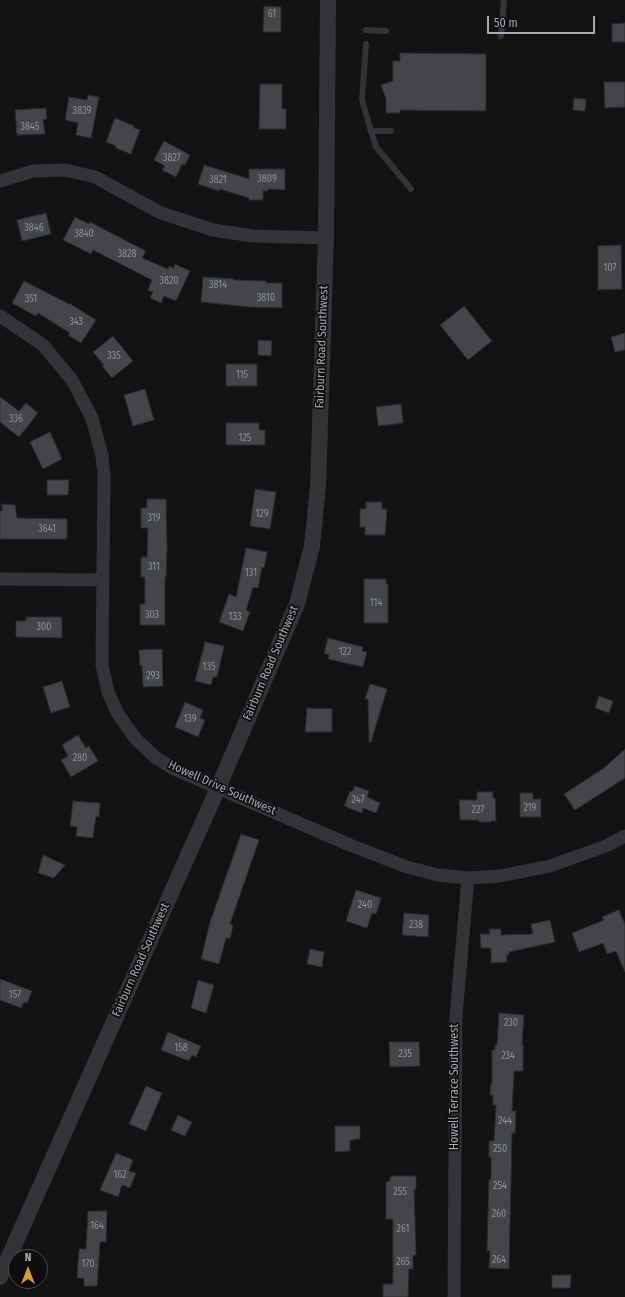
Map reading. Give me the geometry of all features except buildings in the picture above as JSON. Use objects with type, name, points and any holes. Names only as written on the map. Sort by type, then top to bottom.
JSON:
[{"type":"street","name":"Fairburn Road Southwest","points":[[0,1277],[218,788],[296,609],[312,546],[318,486],[326,238],[328,0]]},
{"type":"street","points":[[0,181],[33,171],[65,170],[95,177],[161,213],[212,230],[253,236],[326,238]]},
{"type":"street","name":"Howell Drive Southwest","points":[[0,316],[43,345],[72,380],[92,418],[102,456],[104,475],[102,665],[108,692],[118,714],[135,738],[155,757],[174,768],[218,788],[350,845],[407,867],[438,875],[468,878],[500,876],[550,866],[606,846],[625,836]]},
{"type":"street","points":[[0,579],[102,580]]},
{"type":"street","name":"Howell Terrace Southwest","points":[[454,1297],[456,1016],[468,878]]},
{"type":"lane","points":[[501,36],[504,0]]},
{"type":"lane","points":[[366,30],[386,31]]},
{"type":"lane","points":[[366,44],[362,100],[376,148],[411,189]]},
{"type":"lane","points":[[371,131],[391,131]]}]
